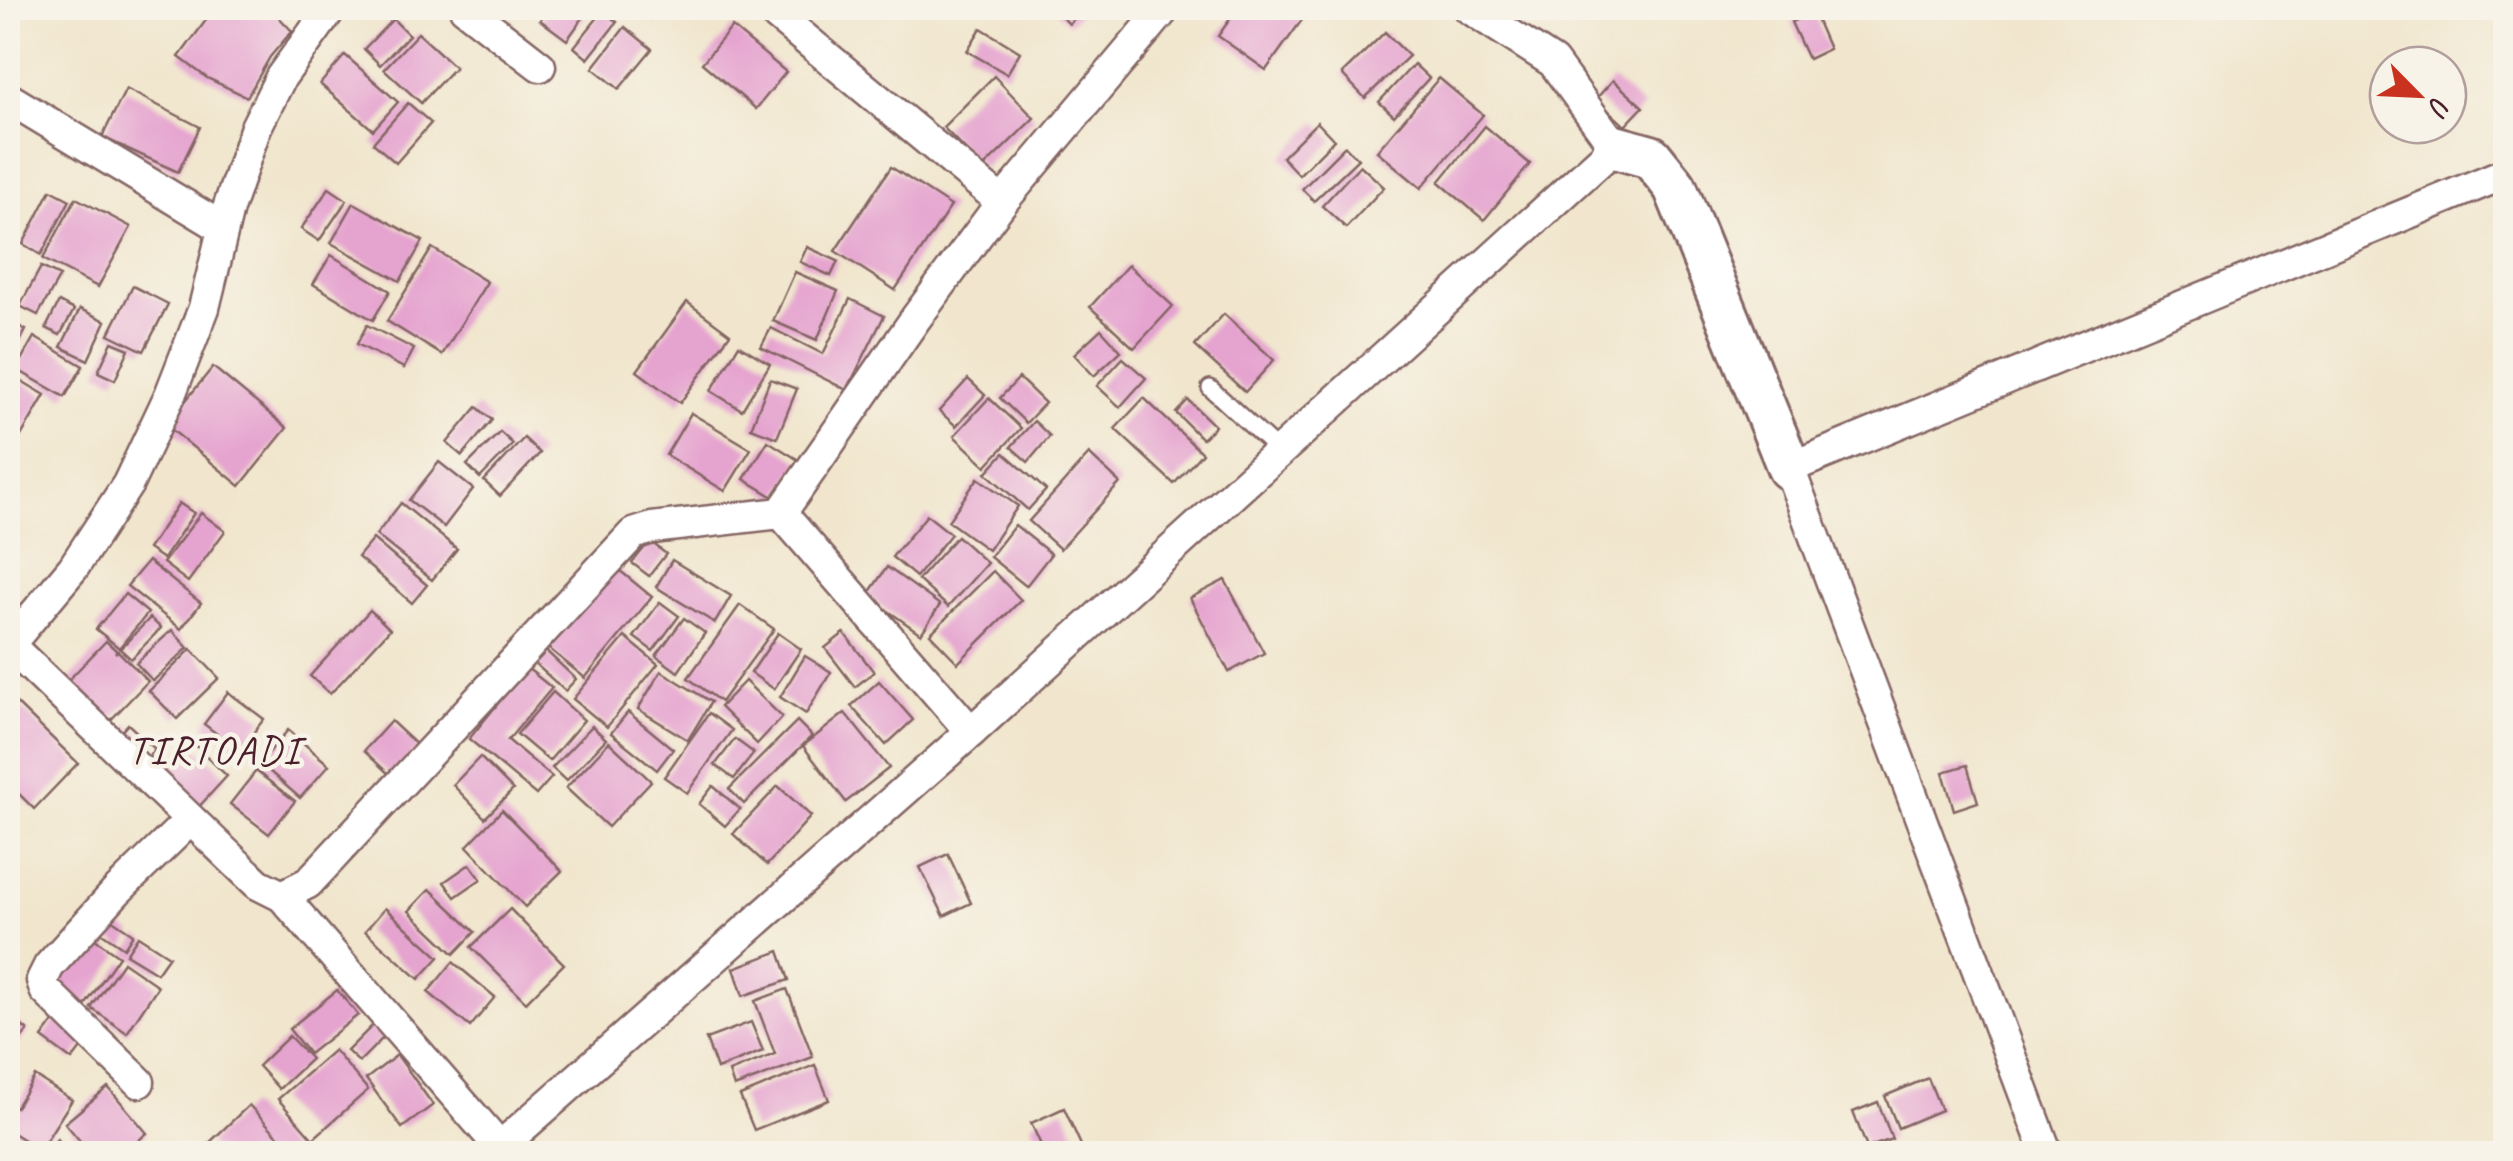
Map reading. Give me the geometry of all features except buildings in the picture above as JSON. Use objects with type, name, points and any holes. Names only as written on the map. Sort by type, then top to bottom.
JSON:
[{"type":"street","points":[[331,8],[281,77],[256,126],[223,228],[204,308],[128,484],[73,568],[8,646],[258,884],[282,896],[496,1150],[971,732],[1615,147]]},
{"type":"street","points":[[465,8],[540,66]]},
{"type":"street","points":[[768,8],[1002,202]]},
{"type":"street","points":[[282,896],[308,883],[634,534],[652,528],[781,513],[1002,202],[1165,8]]},
{"type":"street","points":[[1469,8],[1553,62],[1615,147],[1651,157],[1675,187],[1790,468],[2047,1154]]},
{"type":"street","points":[[8,98],[223,228]]},
{"type":"street","points":[[1790,468],[2506,173]]},
{"type":"street","points":[[781,513],[971,732]]},
{"type":"street","points":[[138,1082],[44,990],[42,980],[49,966],[116,892],[190,820]]},
{"type":"lane","points":[[1210,388],[1280,452]]},
{"type":"district","name":"TIRTOADI","points":[[215,749]]}]
